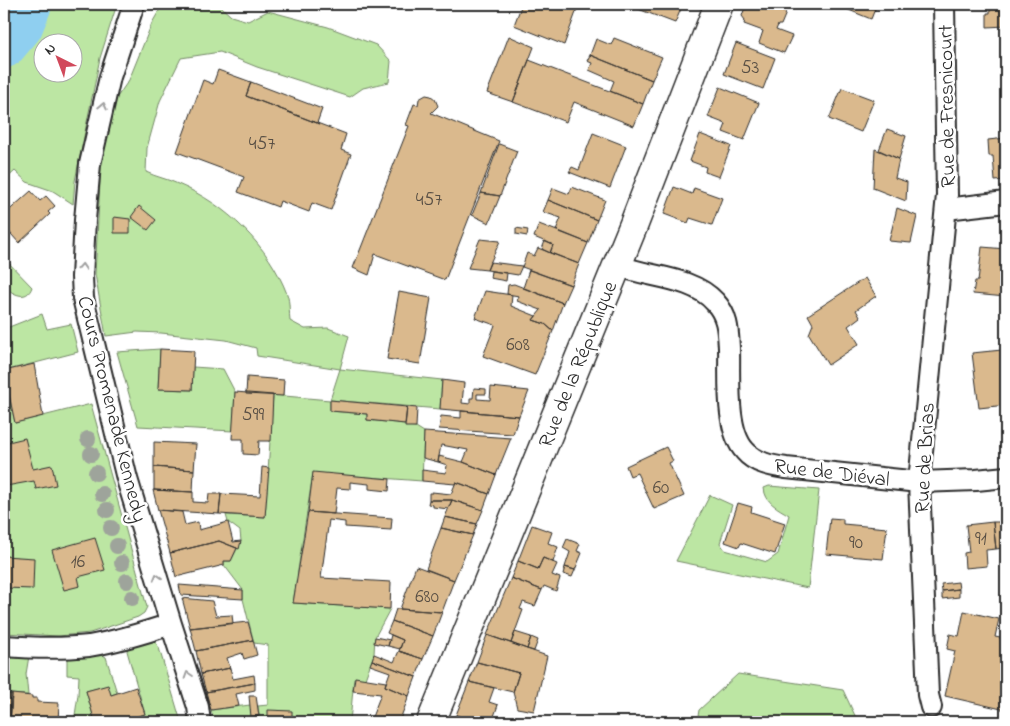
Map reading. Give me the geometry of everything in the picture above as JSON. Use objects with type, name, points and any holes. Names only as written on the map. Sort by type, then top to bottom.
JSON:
[{"type":"main road","name":"Rue de la République","points":[[431,722],[617,265],[719,4]]},
{"type":"street","name":"Cours Promenade Kennedy","points":[[134,4],[110,77],[90,164],[82,277],[86,309],[127,479],[198,708],[200,722]]},
{"type":"street","name":"Rue de Fresnicourt","points":[[944,4],[946,209]]},
{"type":"street","points":[[946,209],[1006,202]]},
{"type":"street","name":"Rue de Brias","points":[[931,707],[928,695],[919,482],[946,209]]},
{"type":"street","name":"Rue de Diéval","points":[[617,265],[702,291],[715,302],[725,315],[728,332],[731,418],[735,436],[745,452],[764,464],[919,482],[1006,477]]},
{"type":"street","points":[[4,646],[29,648],[87,646],[130,637],[171,624]]},
{"type":"green space","points":[[4,4],[117,4],[100,58],[75,181],[73,204],[53,191],[27,182],[15,171],[4,181]]},
{"type":"green space","points":[[163,4],[218,4],[231,16],[248,21],[268,11],[328,27],[376,45],[391,61],[389,82],[363,88],[350,97],[257,67],[220,52],[181,58],[160,101],[147,148],[146,172],[196,192],[229,215],[257,243],[279,276],[287,294],[290,321],[305,329],[328,328],[349,336],[340,369],[257,356],[256,348],[226,340],[137,332],[106,336],[95,274],[101,164],[115,100],[129,80],[152,23]]},
{"type":"green space","points":[[4,258],[32,287],[30,292],[19,295],[11,292],[4,286]]},
{"type":"green space","points":[[42,314],[47,329],[71,324],[78,352],[4,371],[4,329]]},
{"type":"green space","points":[[160,349],[158,389],[192,390],[193,367],[223,369],[235,392],[233,431],[138,426],[117,352]]},
{"type":"green space","points":[[340,369],[442,380],[440,409],[330,400]]},
{"type":"green space","points":[[4,373],[15,423],[91,404],[147,607],[144,613],[138,617],[90,633],[58,636],[4,633]]},
{"type":"green space","points":[[273,395],[330,400],[330,411],[367,414],[367,420],[405,424],[406,426],[416,427],[424,432],[422,481],[313,473],[293,603],[390,609],[375,637],[374,654],[365,679],[354,678],[350,722],[214,722],[211,710],[250,705],[259,716],[258,706],[268,705],[268,645],[254,643],[243,599],[243,590],[224,565],[224,561],[231,561],[241,541],[240,531],[228,522],[226,515],[265,517]]},
{"type":"green space","points":[[769,486],[819,490],[808,588],[676,561],[710,495],[732,505],[720,543],[725,550],[767,562],[778,554],[789,515],[769,501],[764,488]]},
{"type":"green space","points":[[150,639],[159,648],[181,722],[119,722],[145,714],[127,651],[128,647]]},
{"type":"green space","points":[[4,654],[29,656],[26,674],[28,695],[4,694]]},
{"type":"green space","points":[[101,654],[106,657],[117,693],[111,695],[107,686],[86,691],[95,722],[74,722],[79,676],[67,675],[67,657]]},
{"type":"green space","points":[[738,674],[843,690],[858,722],[697,722],[699,710]]},
{"type":"building","points":[[522,4],[579,4],[564,45],[514,25]]},
{"type":"building","points":[[625,4],[683,4],[675,23]]},
{"type":"building","points":[[752,4],[779,4],[786,6],[783,12],[786,13],[781,25],[778,25],[776,30],[792,36],[784,53],[759,43],[763,31],[744,24],[745,20],[742,16],[744,10],[750,8]]},
{"type":"building","points":[[834,4],[877,4],[871,19]]},
{"type":"building","points":[[990,4],[1006,4],[1006,26],[987,27],[987,13],[990,13]]},
{"type":"building","points":[[509,36],[534,47],[513,102],[487,93]]},
{"type":"building","points":[[614,38],[662,57],[652,80],[590,55],[596,39],[611,45]]},
{"type":"building","points":[[736,43],[775,58],[763,89],[724,74]]},
{"type":"building","points":[[590,55],[652,80],[643,104],[610,91],[614,81],[589,70],[592,63],[587,61]]},
{"type":"building","points":[[529,60],[643,104],[634,126],[574,102],[566,122],[513,102]]},
{"type":"building","points":[[218,70],[251,82],[246,96],[346,134],[341,150],[351,154],[331,210],[312,203],[309,212],[280,201],[278,207],[238,192],[244,177],[177,152],[203,80],[213,84]]},
{"type":"building","points":[[251,82],[322,109],[317,123],[246,96]]},
{"type":"building","points":[[720,87],[759,103],[744,140],[723,132],[726,124],[708,117]]},
{"type":"building","points":[[842,88],[874,100],[861,132],[829,119]]},
{"type":"building","points":[[426,95],[435,99],[438,106],[431,113],[499,141],[445,280],[375,254],[369,275],[353,268],[409,126],[406,125],[414,104],[418,105],[419,99]]},
{"type":"building","points":[[887,129],[906,136],[899,159],[879,150]]},
{"type":"building","points":[[593,133],[626,146],[610,188],[569,172],[572,167],[579,170]]},
{"type":"building","points":[[700,134],[731,146],[719,177],[705,172],[706,167],[690,161]]},
{"type":"building","points":[[1006,138],[1006,180],[995,181],[993,156],[989,156],[988,140]]},
{"type":"building","points":[[499,144],[517,151],[500,196],[481,193]]},
{"type":"building","points":[[875,149],[899,159],[895,178],[907,182],[906,201],[873,188]]},
{"type":"building","points":[[572,187],[605,200],[597,220],[548,200],[553,188],[569,194]]},
{"type":"building","points":[[674,187],[692,194],[694,188],[722,198],[712,225],[690,218],[688,223],[664,214]]},
{"type":"building","points":[[31,191],[40,201],[46,196],[55,206],[48,212],[50,214],[19,243],[4,226],[4,215]]},
{"type":"building","points":[[481,193],[500,196],[489,223],[472,215]]},
{"type":"building","points":[[548,200],[597,220],[588,243],[556,230],[561,218],[543,212]]},
{"type":"building","points":[[139,206],[156,220],[148,230],[131,217]]},
{"type":"building","points":[[897,208],[917,216],[911,243],[889,241]]},
{"type":"building","points":[[114,217],[130,219],[130,233],[114,233]]},
{"type":"building","points":[[539,224],[588,243],[579,264],[550,253],[553,245],[534,237]]},
{"type":"building","points":[[516,228],[528,230],[527,236],[516,234]]},
{"type":"building","points":[[480,239],[500,241],[487,270],[468,268]]},
{"type":"building","points":[[545,241],[553,245],[550,253],[542,249]]},
{"type":"building","points":[[982,247],[1006,249],[1006,297],[973,294],[975,281],[978,281]]},
{"type":"building","points":[[538,248],[579,264],[571,285],[522,267],[527,253],[534,256]]},
{"type":"building","points":[[490,262],[522,266],[518,275],[487,270]]},
{"type":"building","points":[[529,270],[571,285],[563,303],[523,288]]},
{"type":"building","points":[[491,271],[507,273],[506,281],[490,278]]},
{"type":"building","points":[[865,278],[876,296],[856,310],[860,317],[848,326],[859,344],[828,365],[809,334],[813,324],[808,315]]},
{"type":"building","points":[[514,284],[563,303],[553,331],[545,324],[533,320],[541,310],[517,301],[519,296],[507,294],[508,285]]},
{"type":"building","points":[[485,291],[512,295],[511,306],[536,316],[533,320],[545,324],[553,331],[535,375],[483,356],[495,325],[475,318]]},
{"type":"building","points":[[399,292],[431,298],[420,364],[387,359]]},
{"type":"building","points":[[160,349],[194,351],[192,390],[158,389]]},
{"type":"building","points":[[1002,350],[1006,383],[1006,405],[979,408],[972,353]]},
{"type":"building","points":[[34,364],[43,416],[15,423],[4,371]]},
{"type":"building","points":[[247,377],[284,380],[283,396],[246,394]]},
{"type":"building","points":[[442,380],[464,383],[462,403],[470,404],[474,388],[486,389],[486,394],[477,394],[477,399],[490,400],[491,387],[529,391],[519,416],[440,409]]},
{"type":"building","points":[[235,392],[273,395],[271,441],[259,441],[258,455],[243,454],[243,439],[232,439]]},
{"type":"building","points":[[330,400],[407,407],[405,424],[367,420],[367,414],[330,411]]},
{"type":"building","points":[[407,407],[417,408],[416,427],[405,427]]},
{"type":"building","points":[[461,411],[519,416],[513,434],[439,429],[441,416],[461,418]]},
{"type":"building","points":[[424,432],[511,438],[496,475],[463,462],[468,450],[441,445],[438,462],[423,458]]},
{"type":"building","points":[[25,438],[33,469],[52,465],[56,485],[36,489],[34,481],[6,486],[4,477],[4,443]]},
{"type":"building","points":[[154,442],[196,444],[194,470],[154,467]]},
{"type":"building","points":[[666,447],[673,461],[669,463],[684,496],[654,509],[637,473],[630,476],[626,466]]},
{"type":"building","points":[[439,456],[463,462],[496,475],[489,494],[456,482],[455,484],[422,481],[422,470],[446,473],[447,465],[438,462]]},
{"type":"building","points":[[154,467],[194,470],[193,492],[154,490]]},
{"type":"building","points":[[262,467],[269,468],[265,517],[219,514],[221,494],[260,496]]},
{"type":"building","points":[[313,472],[390,479],[389,491],[369,489],[369,484],[350,482],[350,489],[337,488],[334,514],[308,512]]},
{"type":"building","points":[[456,482],[489,494],[483,510],[452,500],[429,500],[429,493],[432,492],[451,494]]},
{"type":"building","points":[[153,490],[193,492],[193,502],[208,503],[209,494],[221,494],[219,514],[158,510]]},
{"type":"building","points":[[429,500],[452,500],[448,509],[433,507],[433,505],[428,504]]},
{"type":"building","points":[[452,500],[483,510],[477,524],[445,517]]},
{"type":"building","points":[[738,503],[752,507],[751,512],[785,523],[775,554],[741,543],[739,547],[725,542]]},
{"type":"building","points":[[158,510],[182,512],[185,525],[198,522],[199,530],[228,522],[233,542],[241,541],[239,549],[219,541],[170,553]]},
{"type":"building","points":[[308,512],[392,518],[391,530],[345,527],[345,522],[329,520],[321,578],[391,582],[390,609],[293,603]]},
{"type":"building","points":[[445,517],[477,524],[473,535],[441,528]]},
{"type":"building","points":[[830,518],[843,519],[843,524],[887,528],[883,559],[826,554]]},
{"type":"building","points":[[1006,521],[1006,539],[1002,540],[1000,522]]},
{"type":"building","points":[[993,522],[996,549],[986,550],[987,566],[965,568],[964,553],[969,552],[966,525]]},
{"type":"building","points":[[993,522],[1000,522],[1003,548],[996,549]]},
{"type":"building","points":[[532,525],[552,532],[548,543],[558,547],[553,562],[543,558],[538,569],[518,561]]},
{"type":"building","points":[[441,528],[473,535],[454,580],[426,569]]},
{"type":"building","points":[[95,538],[105,570],[78,577],[80,586],[64,590],[52,550]]},
{"type":"building","points":[[567,539],[580,544],[577,551],[582,553],[575,570],[565,567],[570,552],[563,548]]},
{"type":"building","points":[[219,541],[237,548],[231,561],[224,561],[224,565],[176,577],[170,553]]},
{"type":"building","points":[[4,556],[34,558],[33,589],[5,588],[4,597]]},
{"type":"building","points":[[543,558],[557,564],[552,575],[560,578],[556,591],[544,586],[542,590],[511,578],[518,561],[538,569]]},
{"type":"building","points":[[416,566],[454,580],[442,612],[400,609]]},
{"type":"building","points":[[565,567],[575,570],[572,577],[563,574]]},
{"type":"building","points":[[511,578],[542,590],[535,606],[523,602],[520,609],[523,610],[511,643],[487,635]]},
{"type":"building","points":[[958,582],[959,589],[942,591],[941,584]]},
{"type":"building","points":[[179,585],[243,590],[243,599],[181,595]]},
{"type":"building","points":[[959,589],[959,597],[942,599],[942,591]]},
{"type":"building","points":[[182,598],[212,601],[216,616],[232,615],[233,623],[190,628]]},
{"type":"building","points":[[396,609],[442,612],[433,636],[392,621]]},
{"type":"building","points":[[964,611],[999,619],[995,637],[1006,639],[1006,710],[945,696],[955,651],[947,649],[950,634],[959,636]]},
{"type":"building","points":[[392,621],[433,636],[423,659],[399,651],[403,640],[387,633]]},
{"type":"building","points":[[248,622],[253,640],[196,651],[190,628]]},
{"type":"building","points":[[515,632],[531,637],[527,649],[511,643]]},
{"type":"building","points":[[391,635],[403,640],[400,649],[388,646]]},
{"type":"building","points":[[487,635],[547,656],[534,711],[517,708],[513,692],[519,673],[477,662]]},
{"type":"building","points":[[375,637],[390,640],[388,646],[374,643]]},
{"type":"building","points":[[531,637],[538,640],[534,651],[527,649]]},
{"type":"building","points":[[253,640],[257,655],[244,659],[242,653],[227,658],[230,668],[201,674],[196,651]]},
{"type":"building","points":[[399,651],[423,659],[416,677],[372,660],[374,654],[394,662]]},
{"type":"building","points":[[372,660],[416,677],[409,696],[385,686],[390,672],[370,665]]},
{"type":"building","points":[[477,662],[519,673],[513,692],[469,682]]},
{"type":"building","points":[[230,668],[233,679],[254,675],[255,683],[206,692],[201,674]]},
{"type":"building","points":[[355,677],[386,682],[385,686],[409,696],[399,722],[370,722],[381,694],[353,691]]},
{"type":"building","points":[[469,682],[494,688],[489,702],[498,705],[492,722],[472,718],[471,721],[456,715]]},
{"type":"building","points":[[255,683],[255,690],[236,694],[239,706],[211,710],[206,692]]},
{"type":"building","points":[[108,685],[111,695],[136,687],[145,714],[119,722],[95,722],[86,691]]},
{"type":"building","points":[[4,694],[12,694],[10,722],[4,722]]},
{"type":"building","points":[[12,694],[32,696],[32,698],[37,698],[37,702],[59,703],[58,722],[10,722]]},
{"type":"building","points":[[249,696],[256,696],[259,716],[251,717]]},
{"type":"building","points":[[268,710],[292,711],[292,721],[268,719]]},
{"type":"building","points":[[456,715],[471,721],[472,718],[489,722],[453,722]]},
{"type":"waterway","points":[[4,45],[20,26],[29,4]]}]
